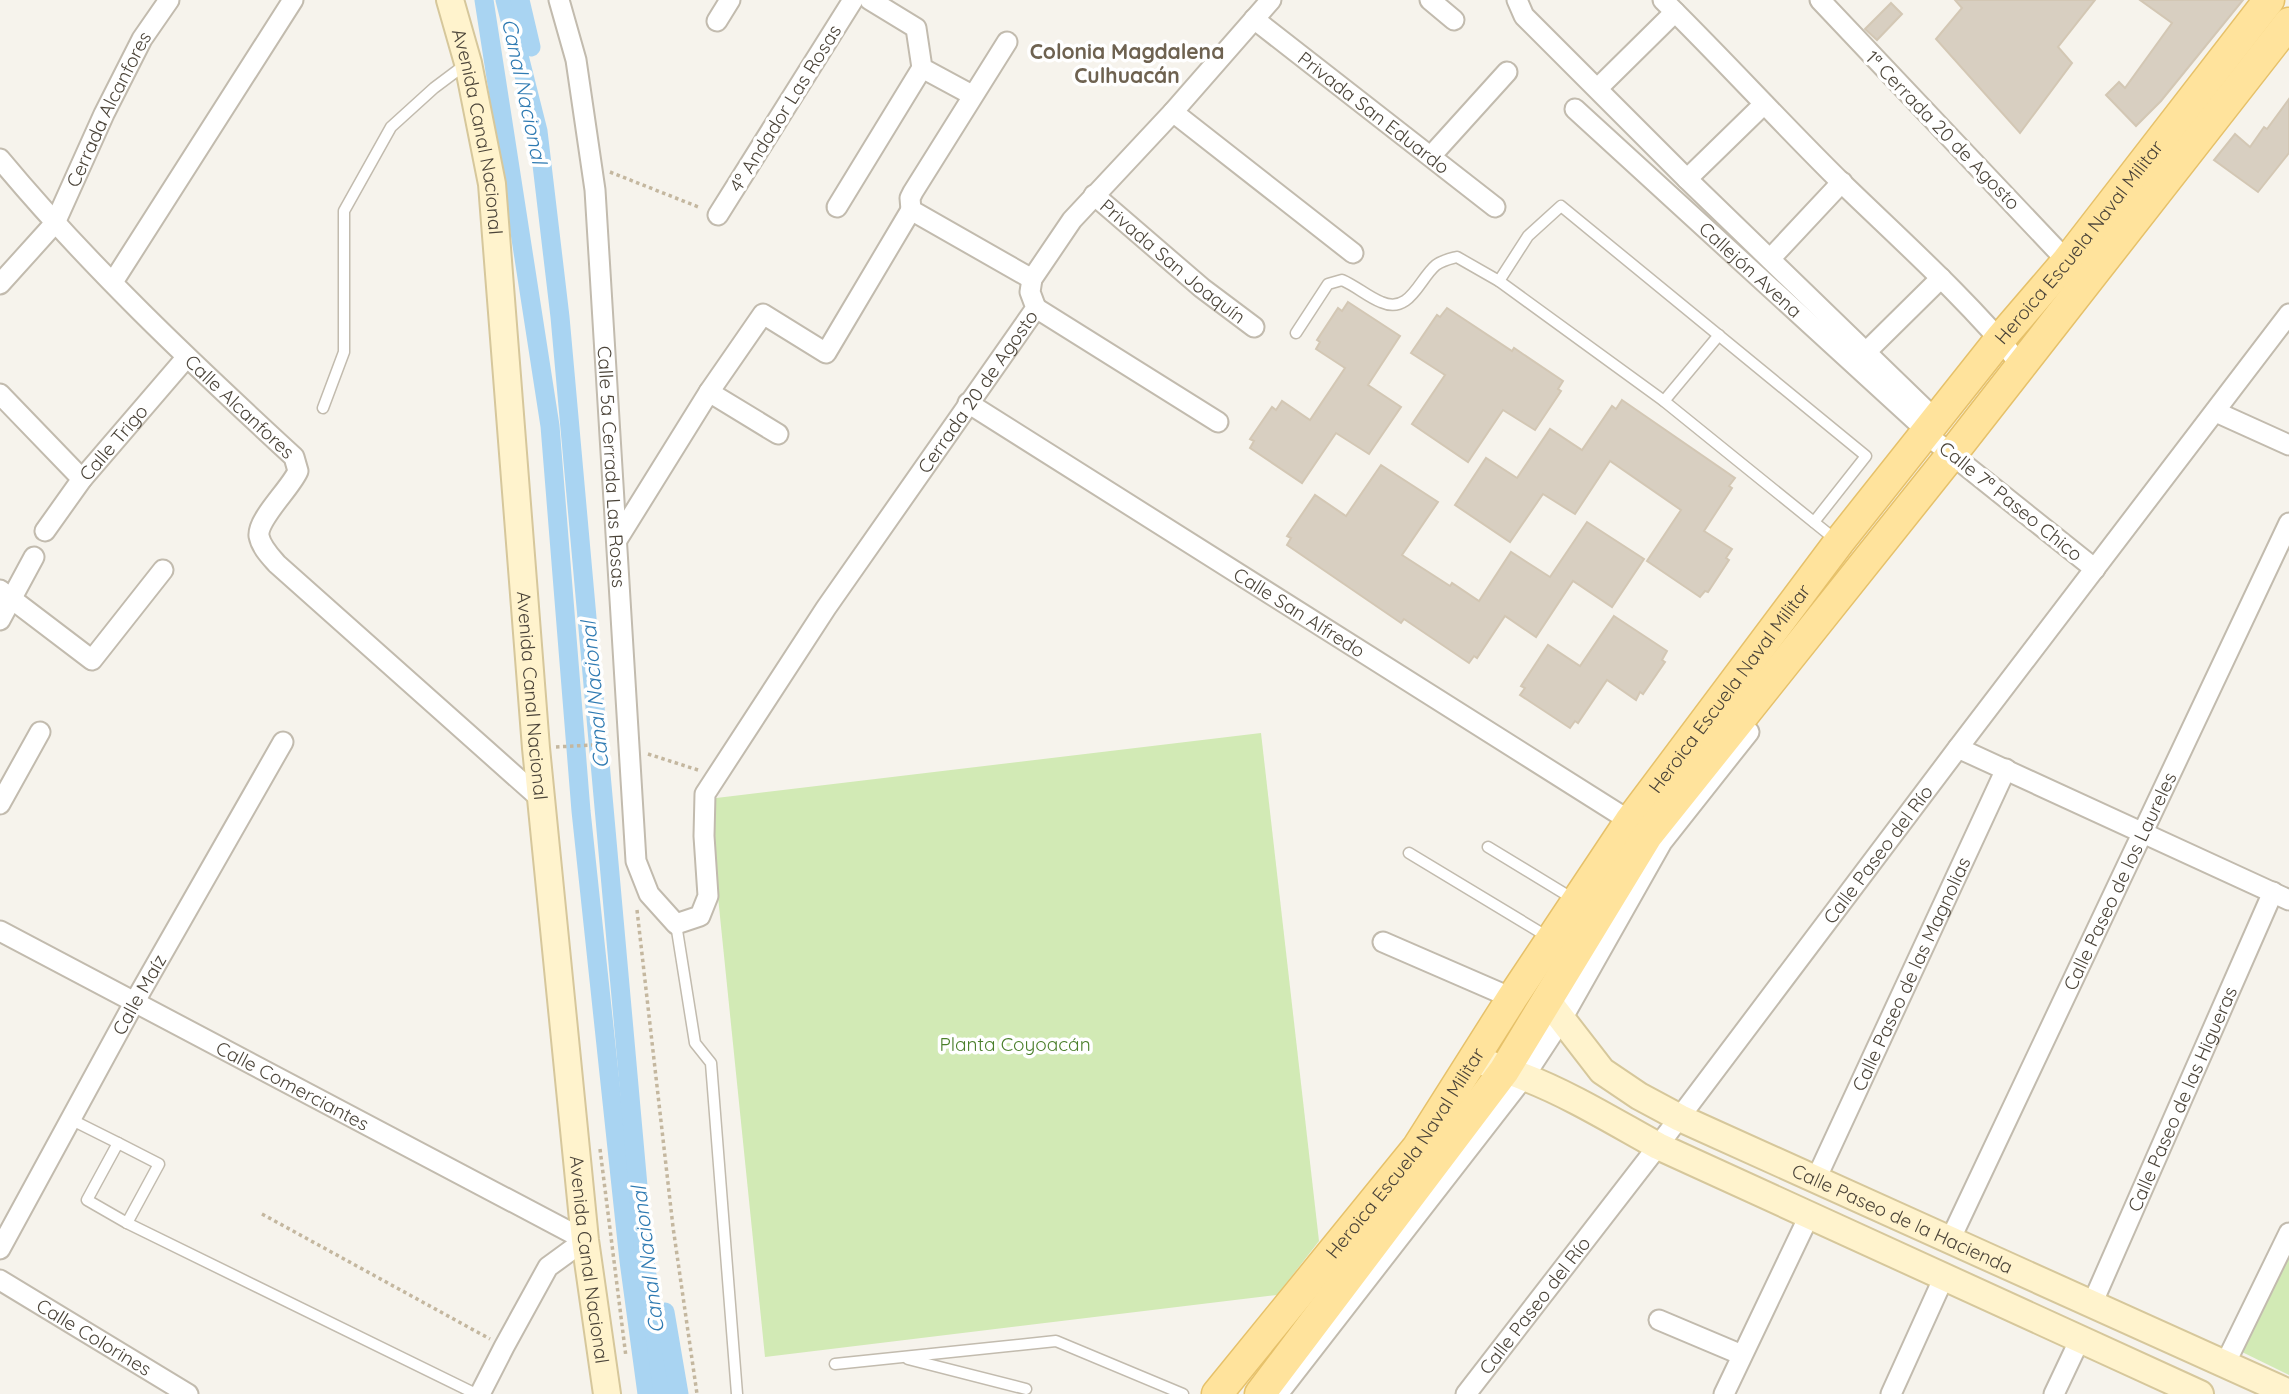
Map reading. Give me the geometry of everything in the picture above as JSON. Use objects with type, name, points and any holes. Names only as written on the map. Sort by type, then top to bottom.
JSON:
[{"type":"main road","name":"Heroica Escuela Naval Militar","points":[[1217,1394],[1417,1147],[1630,821],[1839,542],[2000,339],[2067,261],[2269,0]]},
{"type":"main road","name":"Heroica Escuela Naval Militar","points":[[1261,1394],[1514,1074],[1555,1010],[1647,835],[1957,457],[2021,365],[2289,23]]},
{"type":"street","name":"Cerrada Alcanfores","points":[[0,284],[55,223],[104,114],[142,39],[169,0]]},
{"type":"street","points":[[113,282],[293,0]]},
{"type":"street","name":"Avenida Canal Nacional","points":[[450,0],[468,63],[492,184],[542,800],[585,1240],[607,1394]]},
{"type":"street","name":"Calle 5a Cerrada Las Rosas","points":[[559,0],[576,60],[595,190],[617,540],[620,746],[636,860],[649,894],[676,924]]},
{"type":"street","points":[[717,21],[730,0]]},
{"type":"street","name":"4º Andador Las Rosas","points":[[718,215],[853,0]]},
{"type":"street","points":[[837,207],[922,68],[916,28],[870,0]]},
{"type":"street","name":"Cerrada 20 de Agosto","points":[[676,924],[700,916],[708,896],[704,836],[705,794],[825,608],[1036,308],[1030,292],[1032,279],[1064,231],[1094,195],[1173,112],[1271,0]]},
{"type":"street","points":[[1430,0],[1454,20]]},
{"type":"street","points":[[1517,0],[1524,16],[1865,353],[1930,428]]},
{"type":"street","name":"1ª Cerrada 20 de Agosto","points":[[1819,0],[2067,261]]},
{"type":"street","points":[[1598,88],[1669,6],[1764,104],[1941,278],[2000,339],[2021,365]]},
{"type":"street","name":"Privada San Eduardo","points":[[1254,19],[1495,207]]},
{"type":"street","points":[[617,540],[709,393],[763,314],[826,353],[972,95],[1007,42]]},
{"type":"street","name":"Heroica Escuela Naval Militar","points":[[1957,457],[2289,46]]},
{"type":"street","points":[[922,68],[972,95]]},
{"type":"street","points":[[1431,156],[1507,72]]},
{"type":"street","points":[[1687,179],[1764,104]]},
{"type":"street","name":"Callejón Avena","points":[[1575,110],[1930,428]]},
{"type":"street","points":[[1173,112],[1353,253]]},
{"type":"street","name":"Calle Alcanfores","points":[[0,159],[55,223],[186,358],[294,457],[299,471],[262,522],[259,535],[265,550],[277,564],[542,800]]},
{"type":"street","points":[[1770,259],[1842,182]]},
{"type":"street","name":"Privada San Joaquín","points":[[1094,195],[1202,288],[1254,327]]},
{"type":"street","points":[[912,201],[1032,279]]},
{"type":"street","points":[[1865,353],[1941,278]]},
{"type":"street","points":[[1036,308],[1218,422]]},
{"type":"street","name":"Calle Paseo del Río","points":[[1466,1394],[1680,1118],[2289,314]]},
{"type":"street","name":"Calle Trigo","points":[[45,531],[82,478],[186,358]]},
{"type":"street","points":[[709,393],[778,434]]},
{"type":"street","points":[[0,394],[82,478]]},
{"type":"street","name":"Calle San Alfredo","points":[[968,403],[1630,821]]},
{"type":"street","points":[[2216,412],[2289,445]]},
{"type":"street","name":"Calle 7ª Paseo Chico","points":[[1930,428],[1957,457],[2095,569]]},
{"type":"street","name":"Calle Paseo de los Laureles","points":[[1950,1240],[2289,523]]},
{"type":"street","points":[[0,620],[6,594],[34,557]]},
{"type":"street","points":[[6,594],[92,660],[163,570]]},
{"type":"street","points":[[0,804],[40,732]]},
{"type":"street","name":"Calle Maíz","points":[[0,1250],[134,1003],[283,742]]},
{"type":"street","points":[[1958,748],[2281,896]]},
{"type":"street","name":"Calle Paseo de las Magnolias","points":[[1816,1179],[2006,769]]},
{"type":"street","name":"Calle Paseo de las Higueras","points":[[2092,1304],[2281,896]]},
{"type":"street","name":"Calle Comerciantes","points":[[0,931],[585,1240]]},
{"type":"street","points":[[1383,942],[1512,998]]},
{"type":"street","name":"Calle Paseo de la Hacienda","points":[[1555,1010],[1602,1071],[1639,1096],[1680,1118],[2289,1394]]},
{"type":"street","name":"Calle Paseo de la Hacienda","points":[[1474,1058],[1514,1074],[1658,1146],[1809,1216],[2200,1394]]},
{"type":"street","name":"Heroica Escuela Naval Militar","points":[[1278,1394],[1514,1074]]},
{"type":"street","points":[[1724,1394],[1809,1216]]},
{"type":"street","points":[[1903,1259],[1918,1226]]},
{"type":"street","points":[[2225,1364],[2289,1233]]},
{"type":"street","points":[[478,1394],[548,1267],[585,1240]]},
{"type":"street","points":[[1981,1294],[1997,1261]]},
{"type":"street","points":[[1891,1394],[1944,1278]]},
{"type":"street","name":"Calle Colorines","points":[[0,1280],[188,1394]]},
{"type":"street","points":[[1659,1320],[1742,1355]]},
{"type":"street","points":[[2054,1394],[2080,1339]]},
{"type":"lane","points":[[323,408],[344,352],[344,211],[391,127],[434,88],[468,63]]},
{"type":"lane","points":[[1499,281],[1528,236],[1561,206],[1866,456],[1814,522]]},
{"type":"lane","points":[[1296,333],[1328,284],[1342,280],[1381,302],[1394,306],[1405,302],[1415,293],[1434,267],[1457,257],[1499,281],[1664,401],[1839,542]]},
{"type":"lane","points":[[1664,401],[1719,335]]},
{"type":"lane","points":[[1488,847],[1576,901]]},
{"type":"lane","points":[[1409,853],[1551,939]]},
{"type":"lane","points":[[676,924],[695,1043],[711,1063],[737,1394]]},
{"type":"lane","points":[[70,1119],[159,1164],[128,1223]]},
{"type":"lane","points":[[118,1143],[87,1200],[128,1223],[478,1394]]},
{"type":"lane","points":[[835,1364],[1056,1340],[1183,1394]]},
{"type":"lane","points":[[900,1357],[1026,1388]]},
{"type":"path","points":[[592,164],[718,215]]},
{"type":"path","points":[[566,747],[620,746],[696,770],[721,769]]},
{"type":"path","points":[[262,1214],[504,1347]]},
{"type":"green space","name":"Planta Coyoacán","points":[[1261,733],[1319,1241],[1277,1295],[765,1357],[708,799]]},
{"type":"green space","points":[[2289,1238],[2289,1375],[2240,1351]]},
{"type":"building","points":[[1955,0],[2095,0],[2058,47],[2072,63],[2020,133],[1936,39],[1962,8]]},
{"type":"building","points":[[2140,0],[2243,0],[2161,101],[2136,126],[2106,95],[2119,82],[2125,88],[2172,23]]},
{"type":"building","points":[[1891,3],[1902,14],[1877,40],[1865,29]]},
{"type":"building","points":[[2289,99],[2289,153],[2258,192],[2214,160],[2235,134],[2250,147]]},
{"type":"building","points":[[1348,302],[1400,336],[1368,385],[1401,407],[1369,454],[1336,433],[1302,483],[1250,448],[1254,441],[1250,439],[1272,407],[1276,410],[1282,401],[1310,420],[1345,368],[1316,349],[1320,342],[1317,340],[1338,308],[1342,311]]},
{"type":"building","points":[[1447,308],[1563,381],[1558,389],[1561,391],[1535,430],[1503,410],[1468,462],[1412,424],[1445,375],[1411,353],[1437,315],[1440,317]]},
{"type":"building","points":[[1622,400],[1735,478],[1729,486],[1732,488],[1704,531],[1732,549],[1726,558],[1729,560],[1708,592],[1705,591],[1700,597],[1647,561],[1681,510],[1610,461],[1575,514],[1543,494],[1510,542],[1455,505],[1486,458],[1517,478],[1550,429],[1582,450],[1612,406],[1616,409]]},
{"type":"building","points":[[1381,465],[1438,502],[1402,555],[1479,601],[1511,552],[1550,577],[1587,522],[1644,559],[1612,607],[1573,581],[1536,637],[1505,616],[1477,658],[1474,656],[1469,663],[1404,619],[1401,623],[1287,545],[1291,538],[1287,536],[1315,495],[1346,516]]},
{"type":"building","points":[[1614,616],[1667,651],[1662,660],[1665,662],[1636,700],[1607,680],[1578,723],[1575,721],[1570,728],[1520,695],[1525,688],[1521,686],[1548,645],[1580,666]]},
{"type":"waterway","name":"Canal Nacional","points":[[484,0],[550,426],[581,811],[629,1261],[647,1394]]},
{"type":"waterway","name":"Canal Nacional","points":[[505,0],[538,131],[560,317],[644,1253],[663,1394]]},
{"type":"waterway","name":"Canal Nacional","points":[[520,0],[531,47]]},
{"type":"waterway","name":"Canal Nacional","points":[[665,1312],[679,1394]]},
{"type":"district","name":"Colonia Magdalena Culhuacán","points":[[1127,63]]}]
